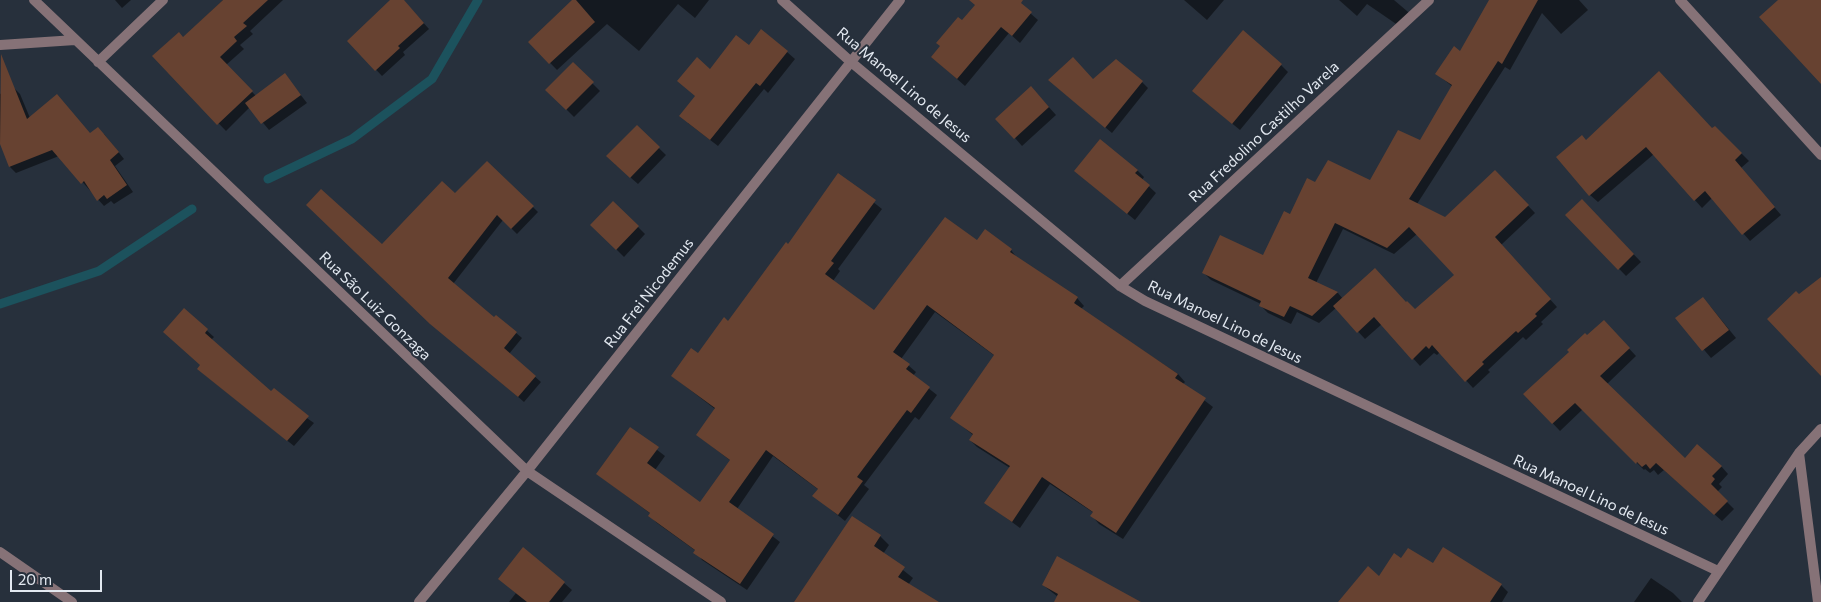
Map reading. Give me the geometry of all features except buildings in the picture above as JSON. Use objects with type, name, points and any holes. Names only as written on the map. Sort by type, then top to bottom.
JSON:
[{"type":"street","name":"Rua São Luiz Gonzaga","points":[[34,0],[527,471],[721,602]]},
{"type":"street","points":[[98,62],[163,0]]},
{"type":"street","name":"Rua Manoel Lino de Jesus","points":[[782,0],[851,62],[1120,286],[1145,301],[1718,571]]},
{"type":"street","name":"Rua Frei Nicodemus","points":[[419,602],[527,471],[900,0]]},
{"type":"street","name":"Rua Fredolino Castilho Varela","points":[[1120,286],[1429,0]]},
{"type":"street","points":[[1680,0],[1821,155]]},
{"type":"street","points":[[0,45],[75,40]]},
{"type":"street","points":[[1698,602],[1799,453],[1821,429]]},
{"type":"street","points":[[1799,453],[1818,602]]},
{"type":"street","points":[[0,552],[72,602]]},
{"type":"waterway","points":[[268,179],[352,139],[432,79],[478,0]]},
{"type":"waterway","points":[[0,304],[99,271],[192,209]]}]
